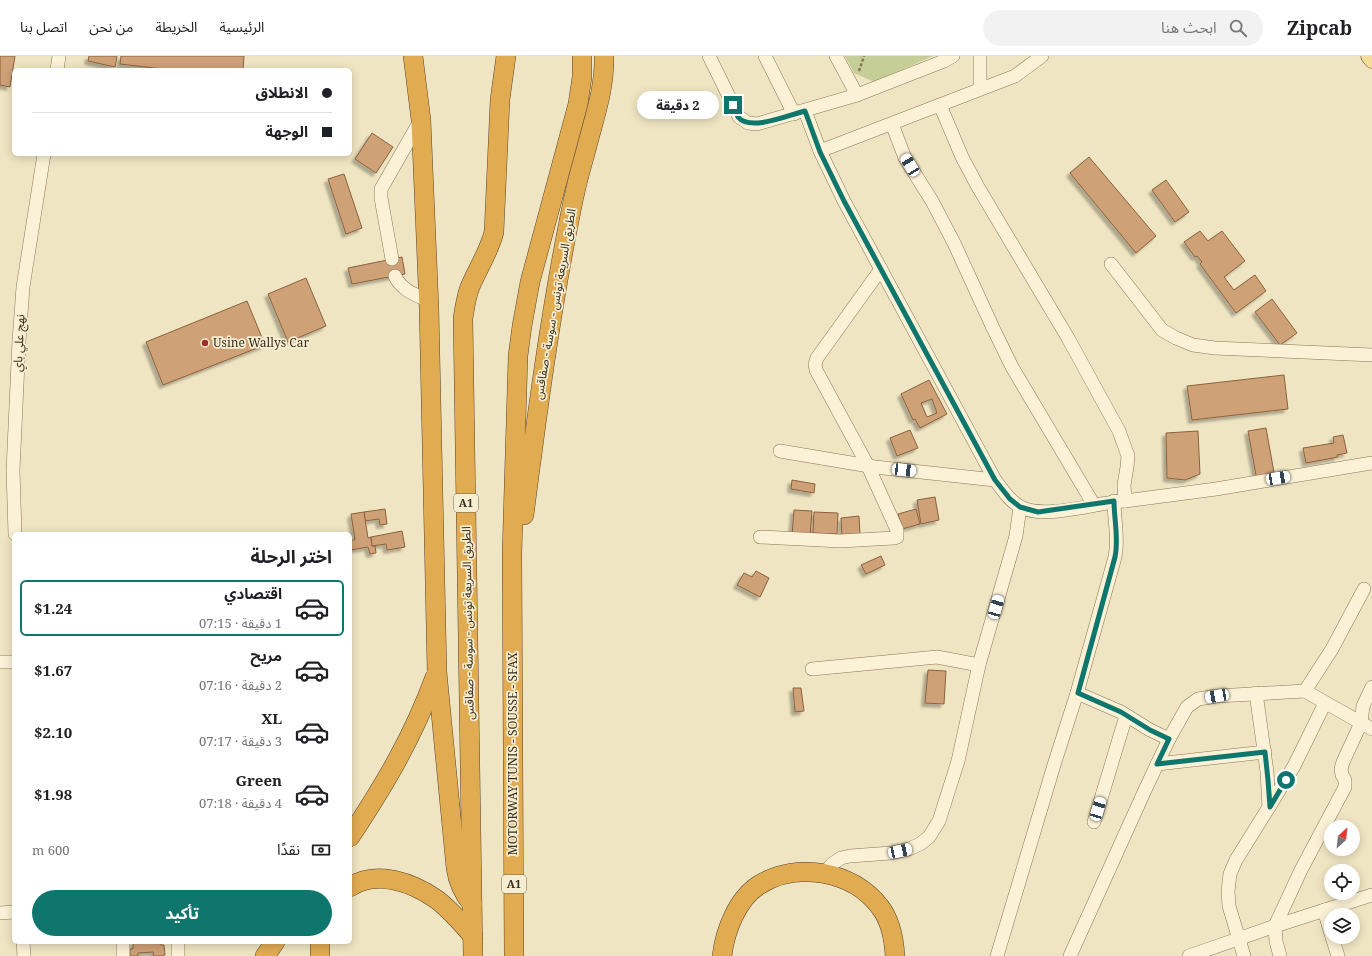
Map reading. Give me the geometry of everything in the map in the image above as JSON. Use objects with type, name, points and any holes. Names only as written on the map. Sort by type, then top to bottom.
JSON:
[{"type":"highway","points":[[413,56],[421,120],[429,301],[437,672],[456,868],[462,890],[472,904]]},
{"type":"highway","name":"الطريق السريعة تونس - سوسة - صفاقس","points":[[473,956],[474,936],[472,904],[463,318],[465,303],[470,289],[488,252],[494,232],[500,100],[506,56]]},
{"type":"highway","name":"الطريق السريعة تونس - سوسة - صفاقس","points":[[512,553],[524,518],[540,390],[559,269],[577,184],[598,108],[603,81],[604,56]]},
{"type":"highway","name":"MOTORWAY TUNIS - SOUSSE - SFAX","points":[[514,956],[512,553],[517,386],[522,326],[530,282],[578,104],[582,77],[582,59]]},
{"type":"highway","points":[[352,834],[384,785],[403,751],[427,699],[437,672]]},
{"type":"highway","points":[[722,956],[725,938],[732,919],[748,896],[758,886],[770,879],[797,872],[824,874],[850,882],[872,898],[881,908],[891,930],[895,956]]},
{"type":"highway","points":[[352,886],[361,882],[378,878],[406,884],[437,900],[474,936]]},
{"type":"highway","points":[[265,956],[274,944]]},
{"type":"highway","points":[[320,944],[320,956]]},
{"type":"main road","points":[[1369,56],[1372,60]]},
{"type":"street","points":[[57,68],[59,56]]},
{"type":"street","points":[[709,56],[739,117],[748,123],[757,124],[857,95],[953,56]]},
{"type":"street","points":[[765,56],[799,113],[844,201],[995,480],[1010,499],[1020,507],[1038,512],[1216,489],[1372,463]]},
{"type":"street","points":[[836,56],[857,95]]},
{"type":"street","points":[[980,56],[980,88]]},
{"type":"street","points":[[820,152],[980,88],[1015,76],[1042,56]]},
{"type":"street","points":[[940,105],[962,158],[1068,338],[1119,431],[1128,456],[1124,485],[1114,518],[1117,539],[1115,557],[1078,693],[1054,765],[997,956]]},
{"type":"street","points":[[392,259],[381,198],[381,188],[421,120]]},
{"type":"street","points":[[892,124],[905,158],[932,201],[954,243],[1012,367],[1094,505]]},
{"type":"street","name":"نهج علي باي","points":[[15,532],[13,470],[23,287],[44,156]]},
{"type":"street","points":[[1111,264],[1162,330],[1193,345],[1215,348],[1372,354]]},
{"type":"street","points":[[760,537],[840,541],[894,538],[897,536],[897,530],[868,466],[816,370],[815,364],[817,358],[881,270]]},
{"type":"street","points":[[395,276],[401,286],[429,301]]},
{"type":"street","points":[[780,451],[868,466],[995,480]]},
{"type":"street","points":[[824,874],[832,864],[841,858],[891,853],[908,849],[920,844],[929,838],[939,822],[958,761],[979,665],[1014,545],[1020,507]]},
{"type":"street","points":[[1304,691],[1332,650],[1364,589]]},
{"type":"street","points":[[812,669],[937,657],[979,665]]},
{"type":"street","points":[[0,662],[12,662]]},
{"type":"street","points":[[1280,956],[1276,941],[1275,926],[1301,870],[1345,787],[1345,780],[1341,770],[1343,762],[1367,726],[1363,706],[1372,687]]},
{"type":"street","points":[[1070,956],[1157,764],[1187,707],[1198,700],[1217,696],[1304,691],[1367,726]]},
{"type":"street","points":[[1078,693],[1115,709],[1150,730],[1169,739]]},
{"type":"street","points":[[1256,693],[1265,752],[1270,807]]},
{"type":"street","points":[[1244,956],[1229,906],[1228,891],[1230,874],[1236,860],[1294,766],[1325,703]]},
{"type":"street","points":[[1094,822],[1126,716]]},
{"type":"street","points":[[1157,764],[1265,752]]},
{"type":"street","points":[[1330,908],[1372,895]]},
{"type":"street","points":[[1189,956],[1324,910]]},
{"type":"street","points":[[0,913],[12,912]]},
{"type":"street","points":[[23,944],[24,956]]},
{"type":"street","points":[[122,944],[122,956]]},
{"type":"street","points":[[178,944],[178,956]]},
{"type":"street","points":[[1334,944],[1338,956]]},
{"type":"green space","points":[[845,56],[933,56],[874,82],[854,73]]},
{"type":"building","points":[[0,56],[15,56],[10,87],[0,85]]},
{"type":"building","points":[[89,56],[117,56],[115,67],[88,61]]},
{"type":"building","points":[[121,56],[244,56],[243,68],[153,68],[120,64]]},
{"type":"building","points":[[372,133],[393,147],[376,173],[355,159]]},
{"type":"building","points":[[1089,157],[1156,236],[1136,253],[1070,173]]},
{"type":"building","points":[[344,174],[362,228],[346,234],[328,179]]},
{"type":"building","points":[[1166,180],[1189,212],[1175,222],[1152,190]]},
{"type":"building","points":[[1200,231],[1208,241],[1222,231],[1245,261],[1224,277],[1234,290],[1255,275],[1266,291],[1236,313],[1200,264],[1202,262],[1197,256],[1195,257],[1184,242]]},
{"type":"building","points":[[402,257],[405,274],[352,284],[348,268]]},
{"type":"building","name":"Usine Wallys Car","points":[[306,278],[326,326],[288,342],[268,294]]},
{"type":"building","points":[[1272,299],[1297,333],[1280,345],[1255,312]]},
{"type":"building","name":"Usine Wallys Car","points":[[247,301],[265,345],[163,385],[146,342]]},
{"type":"building","points":[[1284,375],[1288,409],[1192,420],[1187,386]]},
{"type":"building","points":[[929,380],[947,414],[920,428],[915,419],[913,420],[901,394]],"holes":[[[932,399],[937,413],[927,417],[921,403]]]},
{"type":"building","points":[[1266,428],[1275,478],[1257,481],[1248,431]]},
{"type":"building","points":[[910,430],[918,448],[897,456],[890,438]]},
{"type":"building","points":[[1198,431],[1200,474],[1185,480],[1167,478],[1166,433]]},
{"type":"building","points":[[1343,435],[1347,453],[1337,455],[1338,457],[1306,463],[1303,448],[1334,443],[1333,437]]},
{"type":"building","points":[[792,480],[815,484],[814,493],[791,489]]},
{"type":"building","points":[[935,497],[939,520],[921,524],[917,500]]},
{"type":"building","points":[[385,509],[387,524],[380,525],[379,519],[365,521],[364,512]]},
{"type":"building","points":[[916,509],[920,524],[902,529],[898,514]]},
{"type":"building","points":[[794,510],[812,511],[810,536],[792,535]]},
{"type":"building","points":[[364,512],[368,538],[371,537],[372,546],[375,546],[376,553],[370,554],[368,547],[352,550],[352,540],[355,540],[351,514]]},
{"type":"building","points":[[814,512],[838,513],[837,534],[813,533]]},
{"type":"building","points":[[859,516],[860,535],[842,536],[841,518]]},
{"type":"building","points":[[402,531],[405,547],[387,550],[386,544],[372,546],[371,537]]},
{"type":"building","points":[[881,556],[885,565],[866,574],[861,565]]},
{"type":"building","points":[[756,571],[769,578],[760,597],[737,585],[744,573],[752,577]]},
{"type":"building","points":[[928,670],[946,671],[944,704],[925,703]]},
{"type":"building","points":[[793,688],[801,688],[804,711],[795,712]]},
{"type":"building","points":[[133,944],[161,944],[164,945],[165,955],[154,956],[153,952],[138,953],[138,956],[130,956],[130,949],[133,949]]},
{"type":"place","name":"Usine Wallys Car","points":[[205,343]]},
{"type":"route","points":[[733,105],[739,117],[743,121],[757,124],[805,111],[820,152],[844,201],[995,480],[1010,499],[1020,507],[1038,512],[1114,501],[1117,548],[1078,693],[1121,712],[1150,730],[1169,739],[1157,764],[1265,752],[1270,807],[1286,780]]}]
